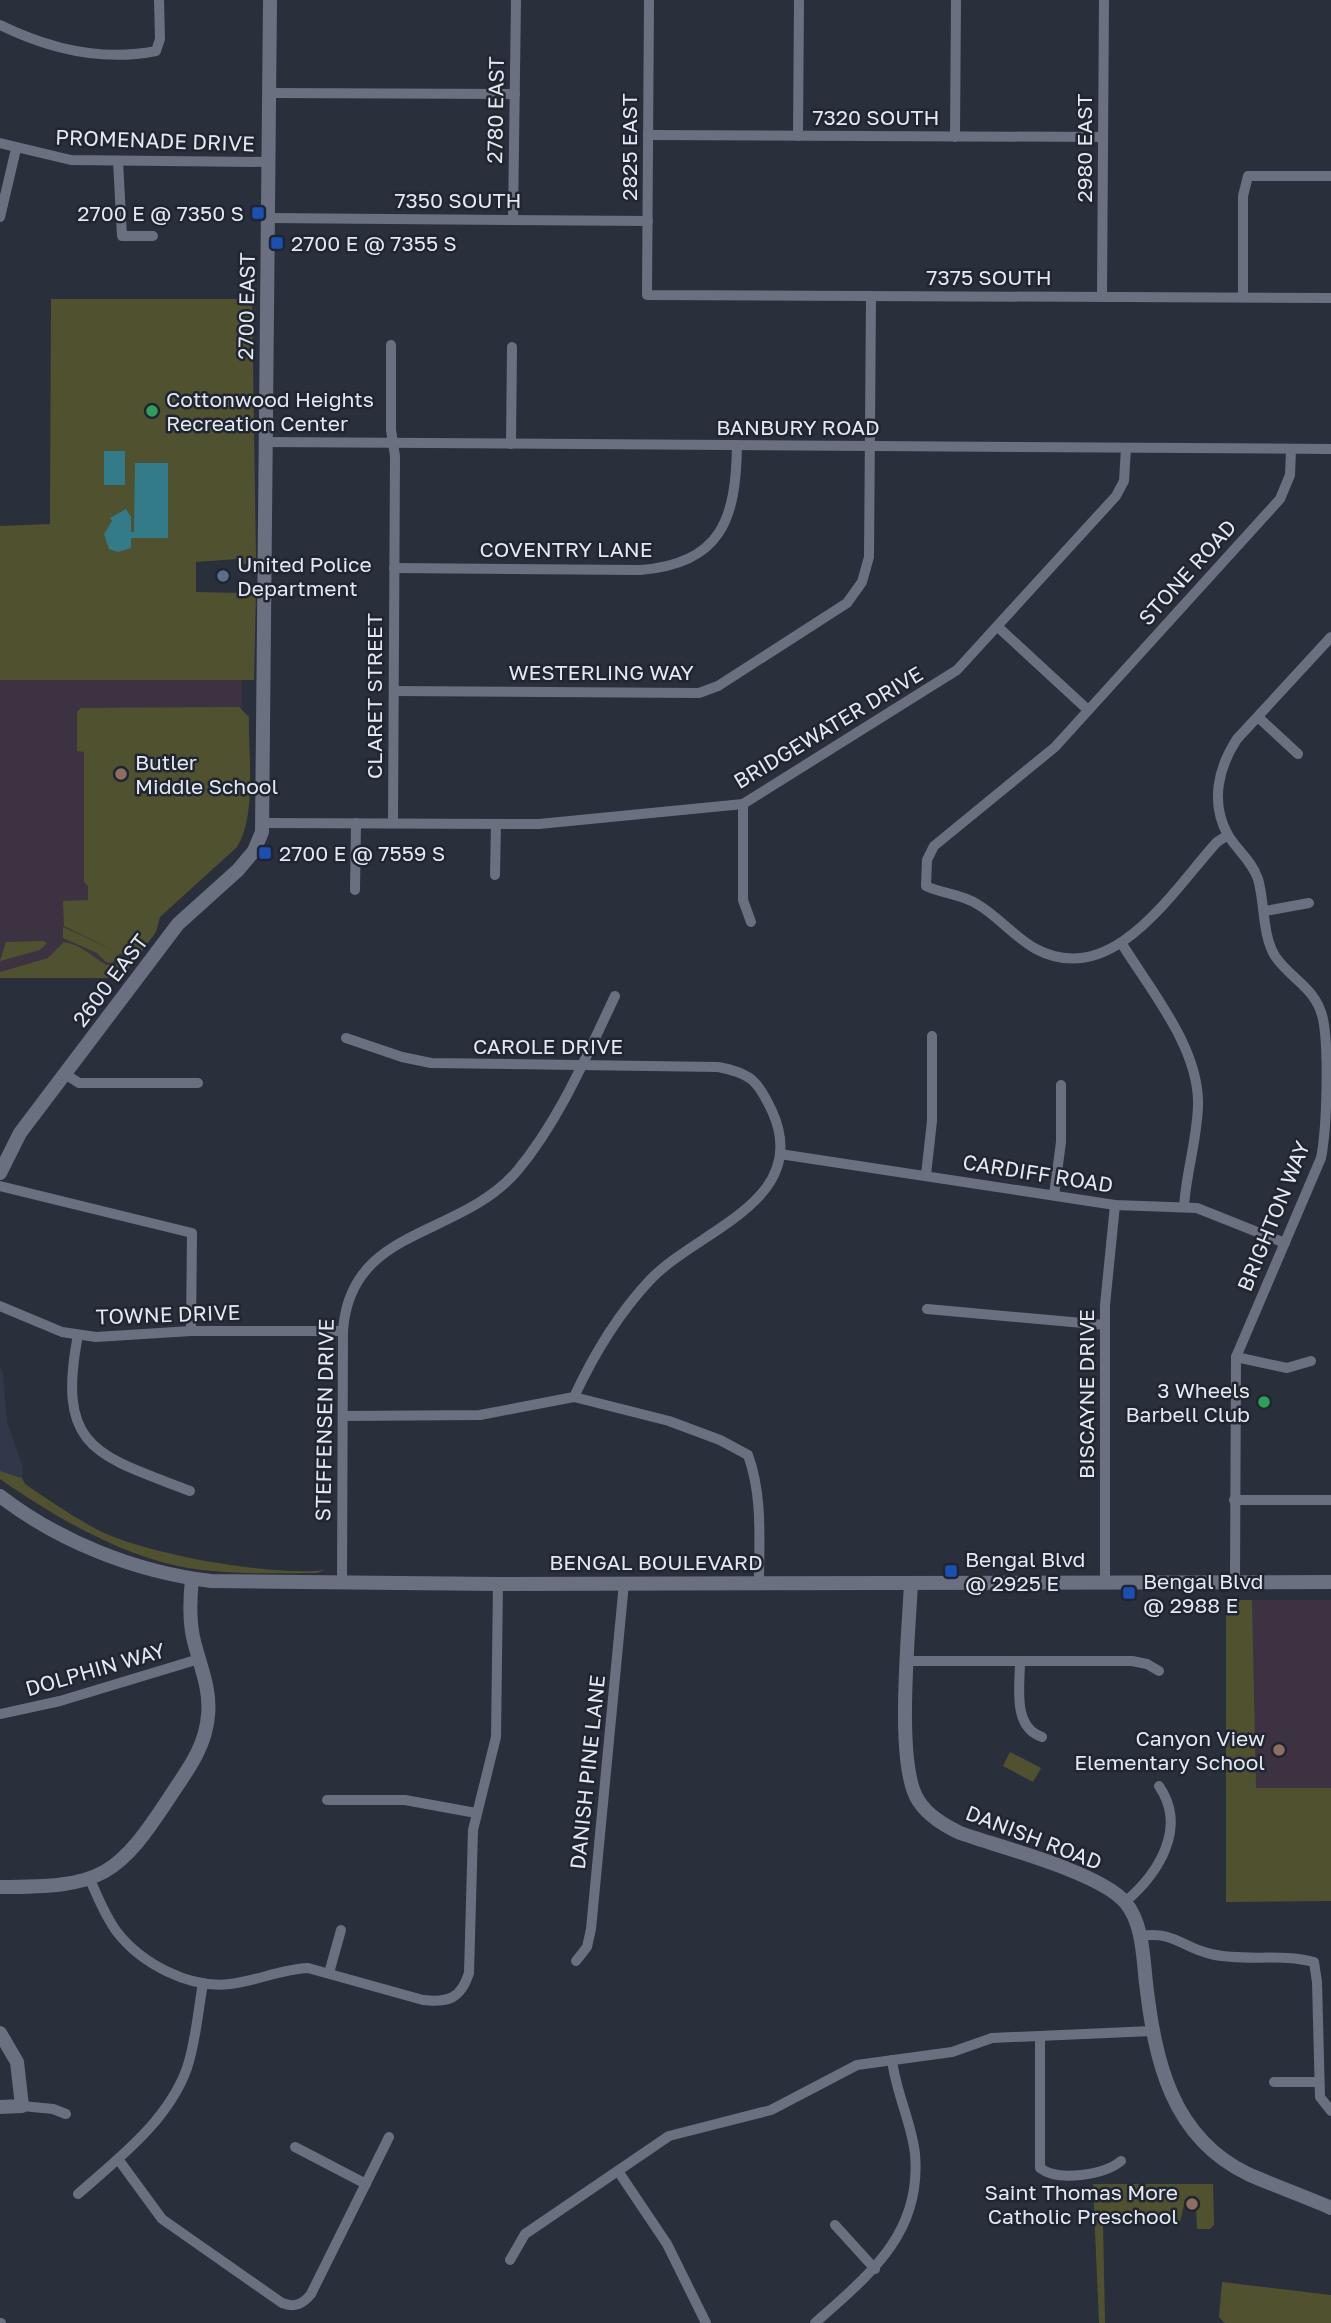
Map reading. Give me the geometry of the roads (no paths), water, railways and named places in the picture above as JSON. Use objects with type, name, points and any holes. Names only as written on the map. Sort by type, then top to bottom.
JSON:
[{"type":"street","points":[[0,24],[36,42],[66,50],[141,54],[156,51],[160,39],[159,0]]},
{"type":"street","name":"2700 EAST","points":[[263,823],[270,0]]},
{"type":"street","name":"2780 EAST","points":[[513,220],[516,0]]},
{"type":"street","name":"2825 EAST","points":[[647,295],[649,0]]},
{"type":"street","points":[[798,136],[800,0]]},
{"type":"street","points":[[955,137],[956,0]]},
{"type":"street","name":"2980 EAST","points":[[1102,296],[1104,0]]},
{"type":"street","points":[[270,93],[515,94]]},
{"type":"street","name":"7320 SOUTH","points":[[648,135],[1103,137]]},
{"type":"street","name":"PROMENADE DRIVE","points":[[0,143],[16,149],[71,160],[268,162]]},
{"type":"street","points":[[0,217],[16,149]]},
{"type":"street","points":[[118,161],[122,236],[153,236]]},
{"type":"street","points":[[1243,298],[1243,196],[1248,176],[1331,176]]},
{"type":"street","name":"7350 SOUTH","points":[[268,218],[648,221]]},
{"type":"street","name":"7375 SOUTH","points":[[647,295],[1331,298]]},
{"type":"street","name":"WESTERLING WAY","points":[[394,691],[690,694],[718,686],[837,611],[855,593],[869,557],[871,296]]},
{"type":"street","name":"CLARET STREET","points":[[391,345],[393,824]]},
{"type":"street","points":[[511,444],[512,347]]},
{"type":"street","name":"BANBURY ROAD","points":[[265,442],[1331,449]]},
{"type":"street","name":"COVENTRY LANE","points":[[394,568],[640,570],[673,566],[701,551],[713,540],[728,516],[736,490],[737,445]]},
{"type":"street","name":"BRIDGEWATER DRIVE","points":[[263,823],[572,822],[743,804],[948,677],[998,626],[1121,489],[1126,472],[1126,448]]},
{"type":"street","name":"STONE ROAD","points":[[1122,944],[1083,958],[1053,956],[1021,940],[974,902],[926,886],[927,860],[939,841],[1042,758],[1280,499],[1290,475],[1291,450]]},
{"type":"street","points":[[998,626],[1088,710]]},
{"type":"street","name":"BRIGHTON WAY","points":[[1235,1582],[1236,1357],[1321,1158],[1324,1144],[1327,1019],[1307,987],[1273,954],[1255,870],[1228,835],[1221,817],[1219,778],[1231,748],[1331,637]]},
{"type":"street","points":[[1258,717],[1298,754]]},
{"type":"street","points":[[743,804],[743,900],[751,922]]},
{"type":"street","name":"2600 EAST","points":[[0,1173],[5,1149],[178,924],[247,860],[261,837],[263,823]]},
{"type":"street","points":[[355,890],[356,823]]},
{"type":"street","points":[[495,875],[496,824]]},
{"type":"street","points":[[1184,1207],[1198,1109],[1198,1085],[1193,1062],[1122,944],[1217,842],[1228,835]]},
{"type":"street","points":[[1265,911],[1310,903]]},
{"type":"street","name":"STEFFENSEN DRIVE","points":[[342,1584],[343,1331],[349,1294],[358,1277],[375,1259],[401,1242],[459,1216],[488,1197],[514,1174],[553,1120],[615,996]]},
{"type":"street","points":[[926,1175],[932,1122],[932,1036]]},
{"type":"street","name":"CAROLE DRIVE","points":[[346,1038],[401,1057],[431,1063],[718,1066],[752,1077],[775,1119],[780,1154]]},
{"type":"street","points":[[65,1074],[79,1083],[198,1083]]},
{"type":"street","points":[[1054,1195],[1061,1135],[1061,1085]]},
{"type":"street","points":[[574,1397],[587,1370],[632,1301],[678,1253],[744,1213],[762,1196],[780,1154]]},
{"type":"street","name":"CARDIFF ROAD","points":[[780,1154],[1115,1205],[1184,1207],[1210,1211],[1284,1242]]},
{"type":"street","points":[[0,1186],[192,1233],[191,1331]]},
{"type":"street","name":"BISCAYNE DRIVE","points":[[1104,1583],[1104,1325],[1115,1205]]},
{"type":"street","name":"TOWNE DRIVE","points":[[0,1307],[43,1325],[78,1335],[125,1337],[191,1331],[343,1331]]},
{"type":"street","points":[[927,1309],[1104,1325]]},
{"type":"street","points":[[78,1335],[70,1379],[70,1398],[81,1432],[92,1445],[119,1465],[190,1491]]},
{"type":"street","points":[[1236,1357],[1287,1368],[1311,1361]]},
{"type":"street","points":[[343,1416],[481,1415],[574,1397],[669,1421],[720,1440],[748,1455],[758,1496],[759,1583]]},
{"type":"street","name":"BENGAL BOULEVARD","points":[[0,1496],[50,1528],[94,1549],[142,1566],[192,1579],[342,1584],[1331,1583]]},
{"type":"street","points":[[1234,1500],[1331,1500]]},
{"type":"street","points":[[0,1887],[57,1887],[89,1880],[128,1856],[143,1838],[193,1762],[205,1734],[208,1695],[191,1625],[192,1579]]},
{"type":"street","name":"DANISH PINE LANE","points":[[576,1961],[587,1947],[592,1929],[624,1583]]},
{"type":"street","name":"DANISH ROAD","points":[[911,1583],[905,1759],[912,1788],[925,1810],[942,1824],[960,1833],[1092,1880],[1125,1902]]},
{"type":"street","points":[[89,1880],[111,1923],[134,1950],[178,1976],[203,1983],[225,1985],[247,1982],[291,1969],[308,1968],[423,2000],[440,2002],[457,1998],[464,1989],[469,1973],[472,1848],[476,1813],[496,1737],[498,1584]]},
{"type":"street","name":"DOLPHIN WAY","points":[[0,1714],[49,1704],[199,1659]]},
{"type":"street","points":[[908,1661],[1132,1661],[1147,1664],[1158,1671]]},
{"type":"street","points":[[1020,1661],[1024,1724],[1032,1734],[1042,1737]]},
{"type":"street","points":[[1159,1786],[1169,1808],[1167,1850],[1156,1870],[1125,1902],[1140,1936],[1152,2031],[1165,2085],[1187,2124],[1208,2147],[1247,2173],[1331,2208]]},
{"type":"street","points":[[327,1800],[405,1800],[476,1813]]},
{"type":"street","points":[[329,1973],[341,1930]]},
{"type":"street","points":[[1140,1936],[1167,1934],[1212,1954],[1293,1956],[1314,1962],[1317,1982],[1318,2082],[1320,2097],[1331,2111]]},
{"type":"street","points":[[78,2194],[118,2160],[151,2126],[180,2083],[189,2060],[203,1983]]},
{"type":"street","points":[[510,2260],[525,2234],[669,2136],[771,2109],[857,2065],[951,2052],[992,2038],[1152,2031]]},
{"type":"street","points":[[0,2033],[17,2062],[22,2106]]},
{"type":"street","points":[[1040,2037],[1040,2168],[1054,2174],[1096,2174],[1111,2169],[1121,2161]]},
{"type":"street","points":[[815,2323],[875,2269],[899,2234],[909,2211],[915,2180],[915,2153],[898,2098],[892,2060]]},
{"type":"street","points":[[1274,2082],[1318,2082]]},
{"type":"street","points":[[0,2107],[53,2109],[66,2114]]},
{"type":"street","points":[[118,2160],[162,2219],[282,2303],[295,2306],[305,2302],[311,2294],[389,2137]]},
{"type":"street","points":[[295,2147],[366,2184]]},
{"type":"street","points":[[618,2171],[667,2244],[706,2323]]},
{"type":"street","points":[[835,2225],[875,2269]]},
{"type":"water","points":[[104,451],[125,451],[125,485],[104,485]]},
{"type":"water","points":[[135,463],[168,463],[168,538],[131,538],[131,548],[118,552],[109,549],[104,534],[112,521],[110,518],[126,509],[131,517],[131,532],[134,532]]},
{"type":"place","name":"2700 E @ 7350 S","points":[[258,213]]},
{"type":"place","name":"2700 E @ 7355 S","points":[[277,243]]},
{"type":"place","name":"Cottonwood Heights Recreation Center","points":[[152,411]]},
{"type":"place","name":"United Police Department","points":[[223,576]]},
{"type":"place","name":"Butler Middle School","points":[[121,774]]},
{"type":"place","name":"2700 E @ 7559 S","points":[[265,853]]},
{"type":"place","name":"3 Wheels Barbell Club","points":[[1264,1402]]},
{"type":"place","name":"Bengal Blvd @ 2925 E","points":[[951,1571]]},
{"type":"place","name":"Bengal Blvd @ 2988 E","points":[[1129,1593]]},
{"type":"place","name":"Canyon View Elementary School","points":[[1279,1750]]},
{"type":"place","name":"Saint Thomas More Catholic Preschool","points":[[1192,2204]]}]
